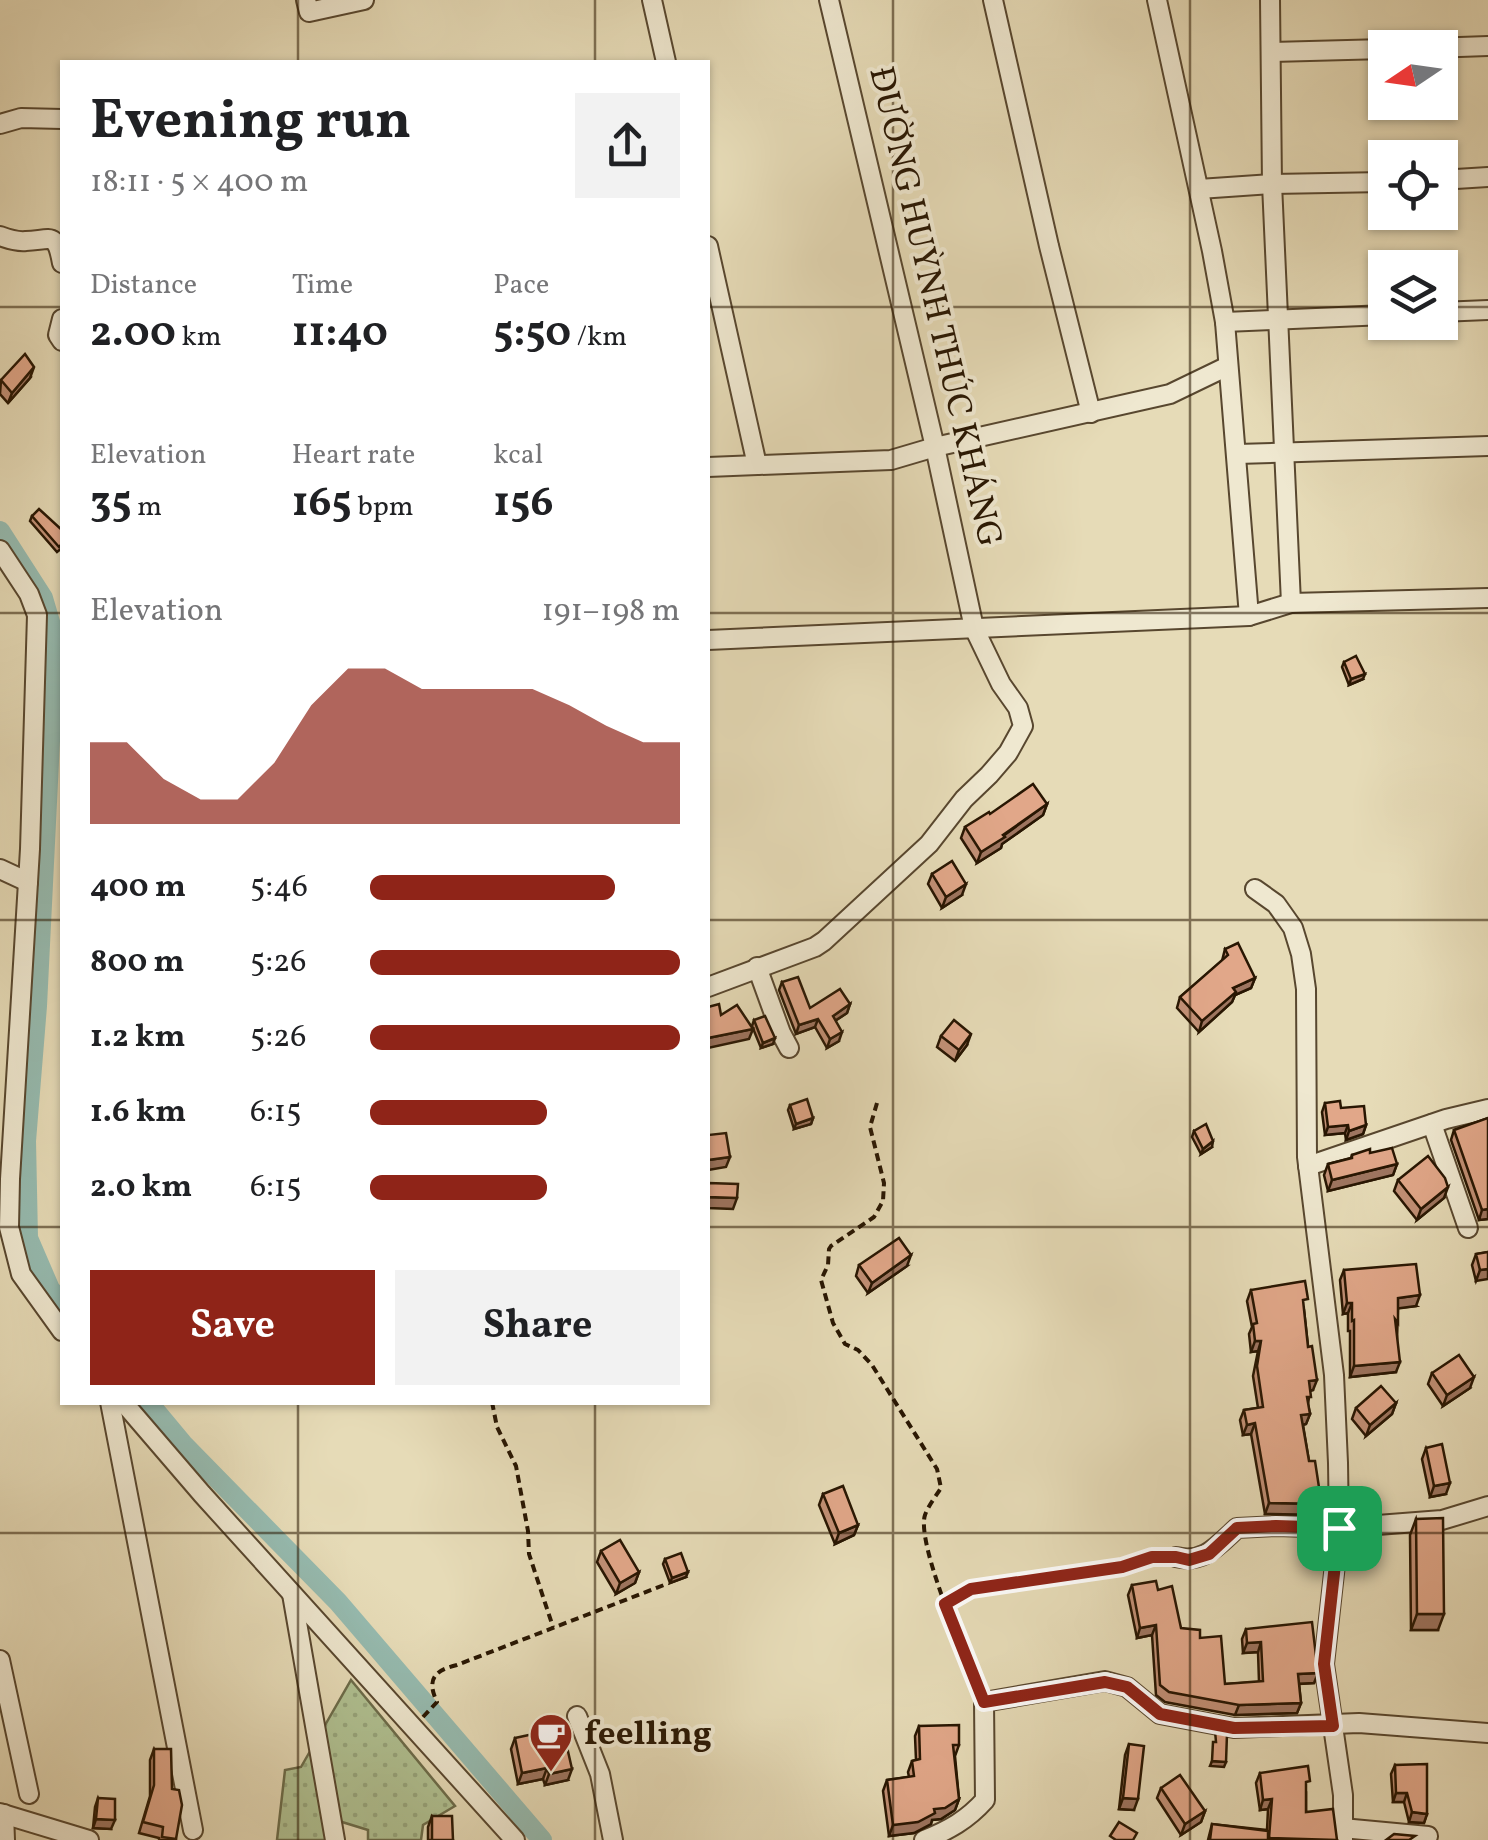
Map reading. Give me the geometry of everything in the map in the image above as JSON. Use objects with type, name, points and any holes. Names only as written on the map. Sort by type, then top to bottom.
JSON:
[{"type":"street","points":[[306,0],[310,12],[364,0]]},
{"type":"street","points":[[652,0],[666,60]]},
{"type":"street","name":"ĐƯỜNG HUỲNH THÚC KHÁNG","points":[[757,968],[824,940],[929,844],[964,799],[1008,754],[1023,726],[1018,708],[974,628],[829,0]]},
{"type":"street","points":[[993,0],[1092,413]]},
{"type":"street","points":[[1157,0],[1225,322],[1249,616]]},
{"type":"street","points":[[1270,0],[1272,184],[1291,603]]},
{"type":"street","points":[[1458,47],[1488,46]]},
{"type":"street","points":[[1272,52],[1368,49]]},
{"type":"street","points":[[0,124],[21,118],[60,119]]},
{"type":"street","points":[[1458,179],[1488,177]]},
{"type":"street","points":[[1199,189],[1368,182]]},
{"type":"street","points":[[0,236],[20,242],[46,237],[60,251]]},
{"type":"street","points":[[710,255],[757,465]]},
{"type":"street","points":[[1458,311],[1488,310]]},
{"type":"street","points":[[1225,322],[1368,316]]},
{"type":"street","points":[[710,467],[891,460],[1170,394],[1228,366]]},
{"type":"street","points":[[1237,454],[1488,446]]},
{"type":"street","points":[[0,550],[29,594],[36,615],[28,882],[8,1258],[60,1328]]},
{"type":"street","points":[[710,640],[1249,616],[1291,603],[1488,598]]},
{"type":"street","points":[[0,869],[28,882]]},
{"type":"street","points":[[1255,889],[1276,904],[1293,928],[1306,988],[1308,1166],[1334,1375],[1339,1528],[1324,1664],[1343,1795],[1342,1834],[1428,1836]]},
{"type":"street","points":[[710,986],[757,968],[790,1048]]},
{"type":"street","points":[[1308,1166],[1488,1109]]},
{"type":"street","points":[[1432,1124],[1468,1228]]},
{"type":"street","points":[[111,1405],[193,1830]]},
{"type":"street","points":[[126,1405],[515,1840]]},
{"type":"street","points":[[1176,1557],[1189,1560],[1209,1554],[1237,1528],[1339,1528],[1442,1520],[1488,1506]]},
{"type":"street","points":[[292,1592],[335,1840]]},
{"type":"street","points":[[0,1660],[28,1794]]},
{"type":"street","points":[[924,1840],[969,1817],[984,1800],[984,1702],[1105,1682],[1127,1687],[1160,1714],[1234,1728],[1359,1723],[1488,1733]]},
{"type":"street","points":[[577,1716],[600,1774],[613,1840]]},
{"type":"street","points":[[4,1840],[2,1814],[89,1840]]},
{"type":"path","points":[[877,1103],[870,1127],[884,1183],[883,1201],[874,1218],[828,1249],[828,1265],[821,1280],[832,1323],[845,1344],[872,1364],[937,1470],[941,1488],[924,1516],[924,1528],[945,1604],[984,1702]]},
{"type":"path","points":[[493,1405],[497,1428],[516,1466],[529,1554],[554,1627]]},
{"type":"path","points":[[945,1604],[971,1589],[1122,1567],[1152,1557],[1176,1557]]},
{"type":"path","points":[[422,1718],[437,1702],[431,1690],[433,1678],[441,1669],[664,1585]]},
{"type":"green space","points":[[351,1680],[455,1806],[423,1825],[421,1840],[368,1840],[368,1830],[342,1822],[341,1840],[277,1840],[285,1770],[301,1767]]},
{"type":"building","points":[[25,354],[34,367],[12,393],[1,380]]},
{"type":"building","points":[[39,509],[60,528],[59,547],[32,516]]},
{"type":"building","points":[[1356,656],[1365,674],[1351,679],[1344,662]]},
{"type":"building","points":[[1033,784],[1047,804],[981,852],[965,827]]},
{"type":"building","points":[[952,861],[966,884],[946,897],[932,874]]},
{"type":"building","points":[[1238,943],[1255,978],[1233,988],[1236,992],[1202,1021],[1180,997],[1228,955],[1225,949]]},
{"type":"building","points":[[798,977],[810,1008],[840,989],[850,1004],[833,1016],[842,1032],[830,1039],[818,1019],[799,1025],[782,982]]},
{"type":"building","points":[[719,1004],[721,1015],[737,1005],[753,1029],[710,1038],[710,1006]]},
{"type":"building","points":[[765,1016],[775,1038],[763,1043],[754,1020]]},
{"type":"building","points":[[954,1020],[971,1034],[959,1050],[941,1036]]},
{"type":"building","points":[[807,1099],[813,1118],[796,1124],[790,1105]]},
{"type":"building","points":[[1340,1101],[1341,1108],[1364,1106],[1366,1125],[1349,1131],[1348,1125],[1328,1127],[1325,1103]]},
{"type":"building","points":[[1488,1118],[1488,1209],[1482,1210],[1454,1130]]},
{"type":"building","points":[[1206,1124],[1213,1141],[1203,1149],[1194,1131]]},
{"type":"building","points":[[726,1133],[730,1157],[710,1160],[710,1135]]},
{"type":"building","points":[[1392,1148],[1397,1164],[1332,1180],[1328,1164],[1370,1149],[1370,1153]]},
{"type":"building","points":[[1428,1156],[1448,1187],[1421,1209],[1398,1180]]},
{"type":"building","points":[[710,1183],[738,1184],[737,1198],[710,1197]]},
{"type":"building","points":[[899,1238],[911,1255],[872,1283],[859,1265]]},
{"type":"building","points":[[1488,1252],[1488,1269],[1480,1270],[1476,1254]]},
{"type":"building","points":[[1416,1264],[1420,1295],[1398,1298],[1398,1323],[1395,1319],[1400,1362],[1354,1366],[1354,1320],[1352,1303],[1347,1303],[1344,1270]]},
{"type":"building","points":[[1305,1281],[1308,1347],[1312,1346],[1317,1380],[1309,1381],[1310,1414],[1301,1415],[1309,1461],[1315,1461],[1320,1494],[1330,1493],[1330,1504],[1269,1503],[1255,1423],[1247,1425],[1244,1410],[1263,1407],[1257,1366],[1261,1341],[1255,1341],[1253,1324],[1257,1323],[1251,1290]]},
{"type":"building","points":[[1459,1355],[1474,1377],[1447,1395],[1432,1373]]},
{"type":"building","points":[[1381,1386],[1396,1403],[1370,1425],[1356,1408]]},
{"type":"building","points":[[1442,1444],[1450,1483],[1434,1486],[1426,1448]]},
{"type":"building","points":[[843,1486],[858,1525],[839,1533],[823,1494]]},
{"type":"building","points":[[1443,1518],[1444,1614],[1417,1614],[1416,1519]]},
{"type":"building","points":[[620,1540],[639,1572],[620,1583],[601,1551]]},
{"type":"building","points":[[681,1553],[688,1572],[672,1578],[665,1559]]},
{"type":"building","points":[[1156,1581],[1158,1590],[1172,1586],[1181,1628],[1200,1630],[1200,1638],[1221,1636],[1225,1684],[1263,1681],[1261,1642],[1247,1643],[1246,1629],[1312,1622],[1318,1673],[1298,1674],[1301,1703],[1239,1705],[1169,1692],[1160,1685],[1156,1625],[1140,1628],[1132,1585]]},
{"type":"building","points":[[959,1725],[959,1745],[953,1745],[959,1799],[945,1808],[934,1809],[935,1813],[918,1822],[893,1825],[887,1780],[914,1776],[912,1761],[920,1759],[919,1726]]},
{"type":"building","points":[[1215,1731],[1227,1734],[1226,1762],[1212,1761]]},
{"type":"building","points":[[538,1733],[542,1752],[567,1747],[572,1769],[549,1774],[547,1768],[522,1773],[515,1738]]},
{"type":"building","points":[[1129,1744],[1144,1746],[1138,1799],[1123,1798]]},
{"type":"building","points":[[154,1749],[171,1749],[172,1789],[179,1790],[182,1805],[176,1839],[162,1837],[163,1827],[143,1822],[154,1785]]},
{"type":"building","points":[[1427,1764],[1427,1814],[1412,1812],[1407,1793],[1396,1793],[1395,1765]]},
{"type":"building","points":[[1308,1766],[1306,1812],[1333,1809],[1337,1840],[1269,1838],[1272,1799],[1263,1800],[1260,1773]]},
{"type":"building","points":[[1180,1775],[1205,1811],[1185,1824],[1161,1788]]},
{"type":"building","points":[[98,1798],[115,1799],[115,1820],[96,1819]]},
{"type":"building","points":[[432,1816],[452,1816],[453,1840],[432,1840]]},
{"type":"building","points":[[1119,1822],[1137,1833],[1133,1840],[1110,1836]]},
{"type":"building","points":[[1212,1824],[1268,1831],[1268,1840],[1210,1840]]},
{"type":"building","points":[[1394,1834],[1415,1836],[1409,1840],[1386,1840]]},
{"type":"waterway","points":[[0,531],[43,598],[55,639],[37,1006],[26,1141],[28,1238],[50,1289],[60,1301]]},
{"type":"waterway","points":[[150,1405],[183,1444],[338,1602],[542,1840]]},
{"type":"place","name":"feelling","points":[[551,1773]]},
{"type":"route","points":[[1237,1528],[1339,1528],[1324,1664],[1333,1726],[1234,1728],[1160,1714],[1127,1687],[1105,1682],[984,1702],[945,1604],[971,1589],[1122,1567],[1152,1557],[1189,1560],[1209,1554],[1237,1528]]}]
